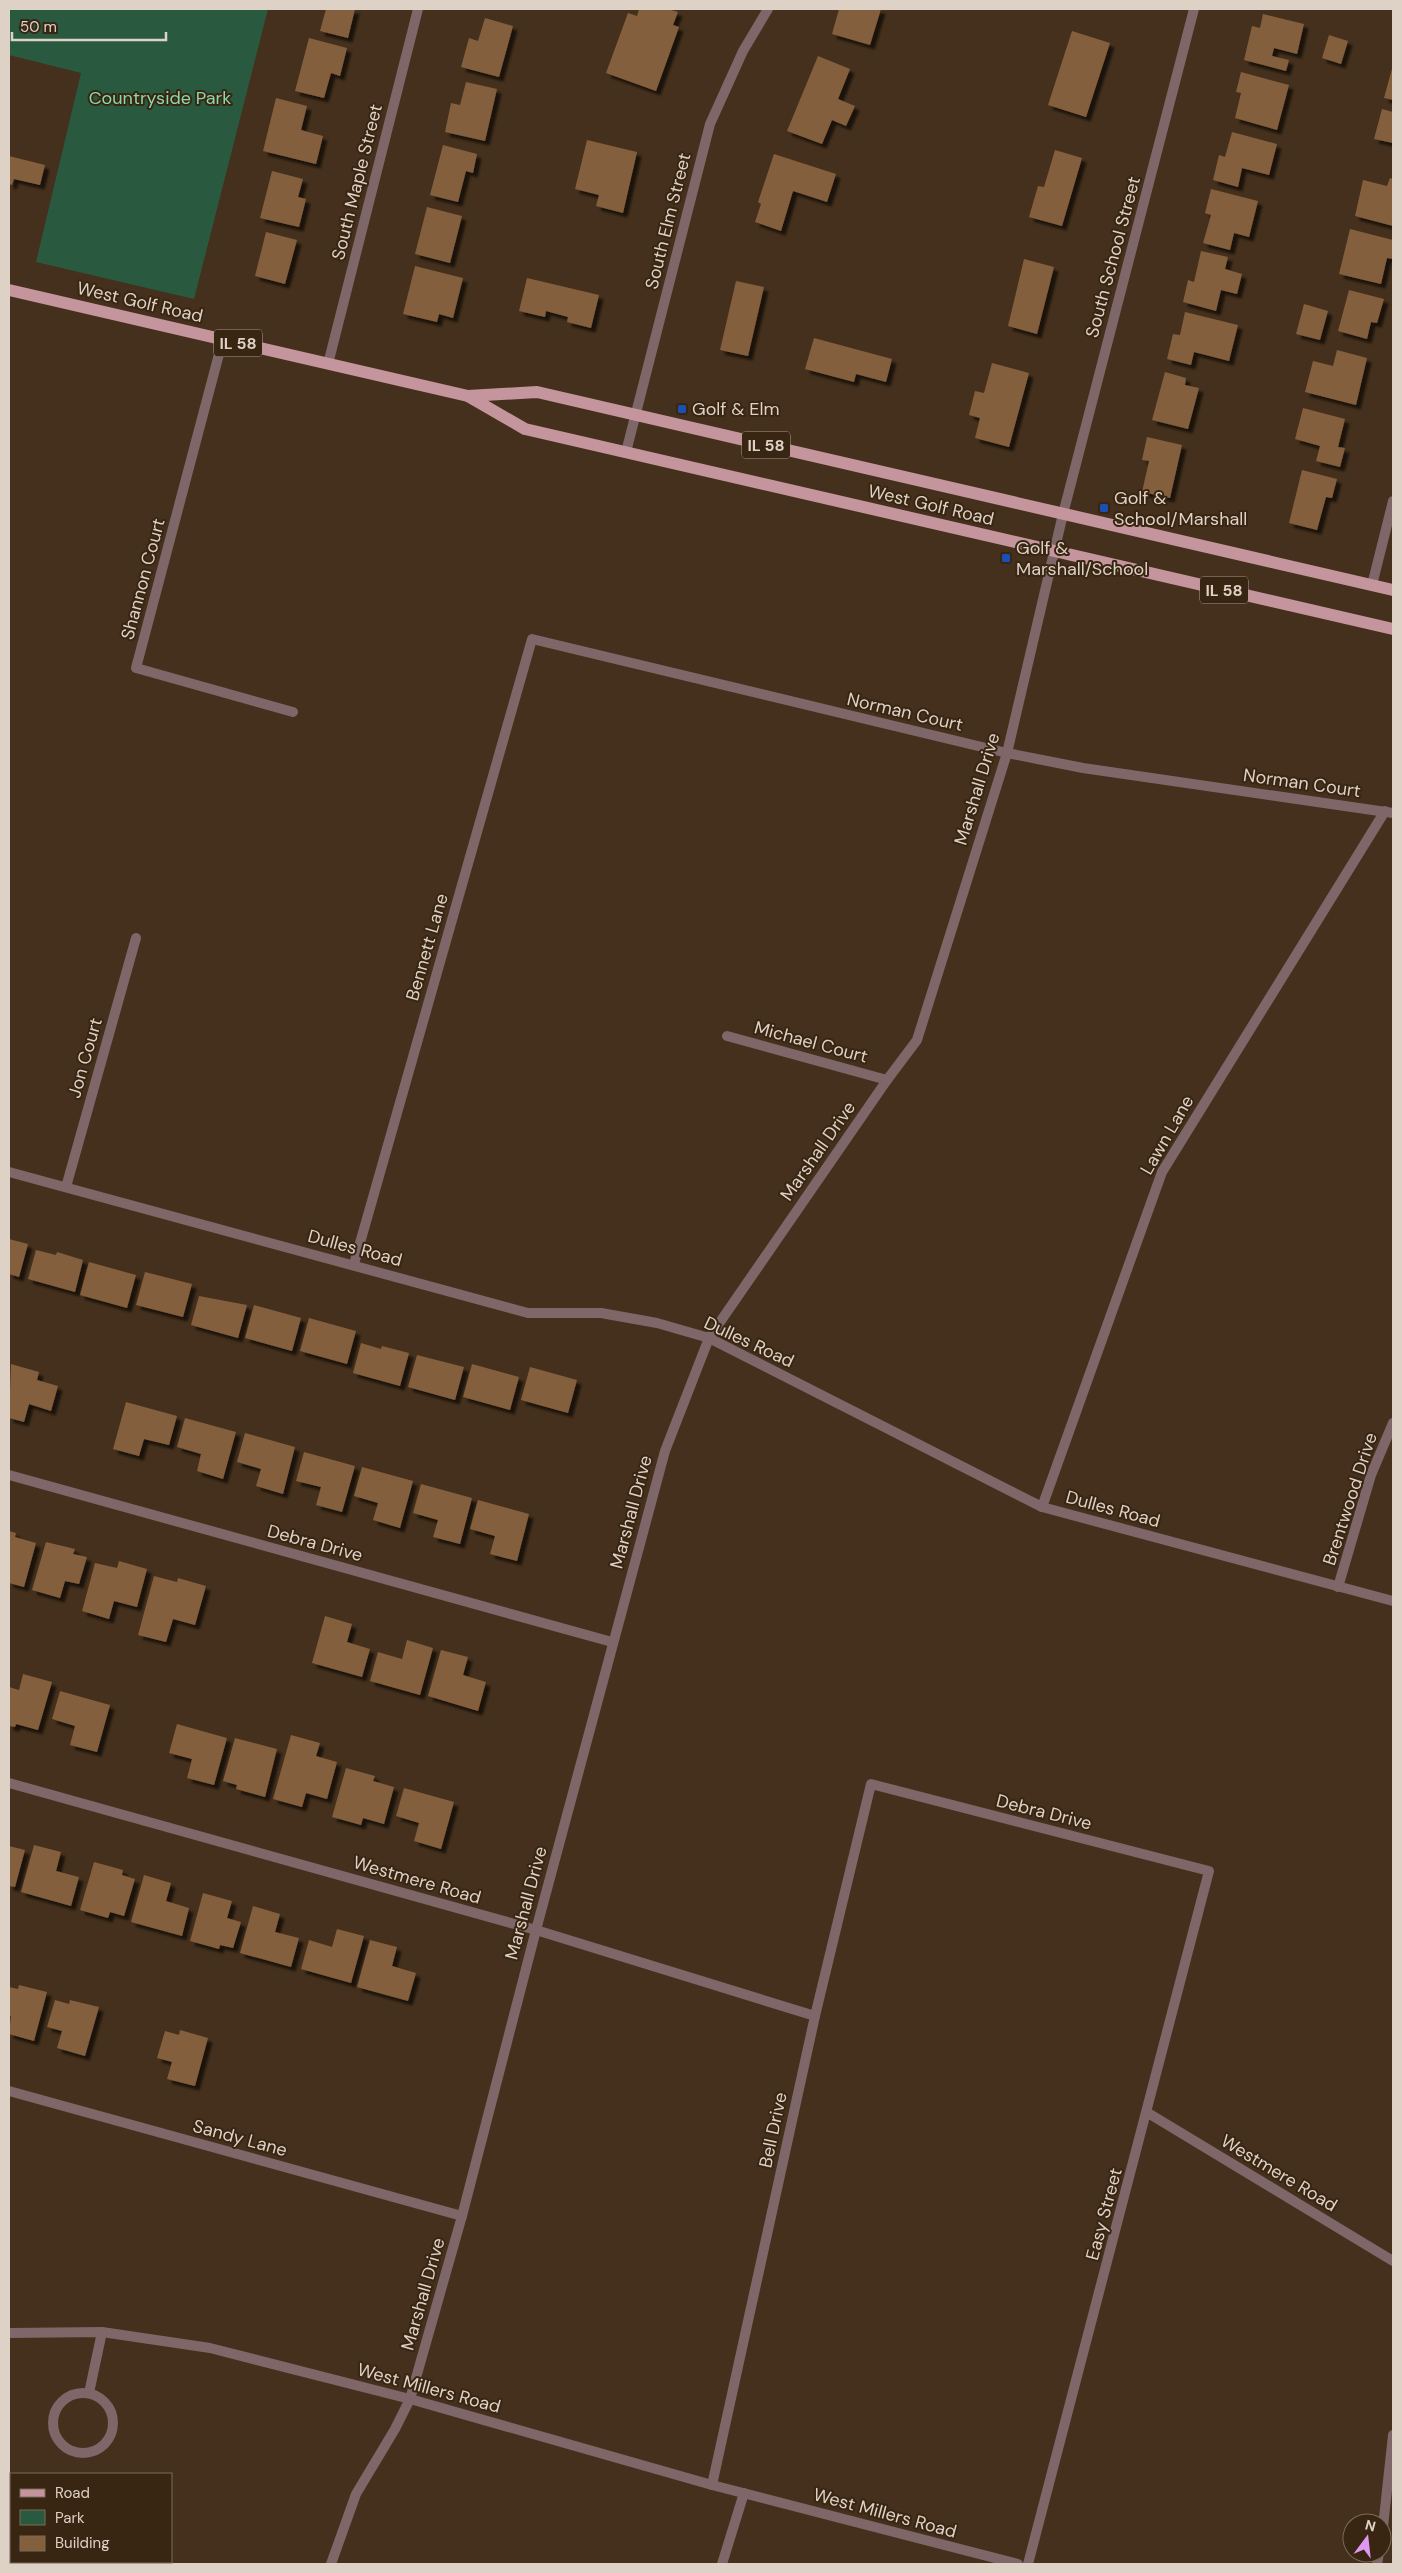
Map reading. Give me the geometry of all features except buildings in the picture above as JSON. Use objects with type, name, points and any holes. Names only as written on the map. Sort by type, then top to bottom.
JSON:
[{"type":"main road","name":"West Golf Road","points":[[9,290],[468,396],[537,392],[1393,590]]},
{"type":"main road","name":"West Golf Road","points":[[468,396],[525,429],[1393,629]]},
{"type":"street","name":"South Maple Street","points":[[328,364],[418,9]]},
{"type":"street","name":"South Elm Street","points":[[626,452],[710,124],[743,52],[768,9]]},
{"type":"street","name":"South School Street","points":[[1063,514],[1194,9]]},
{"type":"street","name":"Shannon Court","points":[[223,339],[136,668],[293,712]]},
{"type":"street","points":[[1372,586],[1393,501]]},
{"type":"street","name":"Marshall Drive","points":[[331,2564],[356,2494],[395,2429],[410,2399],[462,2216],[612,1642],[665,1451],[709,1338],[886,1080],[917,1040],[1007,753],[1063,514]]},
{"type":"street","name":"Norman Court","points":[[532,639],[1007,753],[1083,768],[1389,812]]},
{"type":"street","name":"Bennett Lane","points":[[354,1264],[532,639]]},
{"type":"street","name":"Lawn Lane","points":[[1042,1507],[1162,1172],[1389,812]]},
{"type":"street","name":"Jon Court","points":[[66,1187],[136,938]]},
{"type":"street","name":"Michael Court","points":[[727,1036],[886,1080]]},
{"type":"street","name":"Dulles Road","points":[[9,1172],[354,1264],[528,1313],[601,1313],[657,1323],[709,1338],[1042,1507],[1393,1601]]},
{"type":"street","name":"Brentwood Drive","points":[[1338,1587],[1371,1475],[1393,1423]]},
{"type":"street","name":"Debra Drive","points":[[9,1475],[612,1642]]},
{"type":"street","name":"Westmere Road","points":[[9,1783],[536,1930],[815,2016]]},
{"type":"street","name":"Debra Drive","points":[[871,1784],[1209,1871]]},
{"type":"street","name":"Bell Drive","points":[[712,2485],[815,2016],[871,1784]]},
{"type":"street","name":"Easy Street","points":[[1028,2564],[1148,2113],[1209,1871]]},
{"type":"street","name":"Sandy Lane","points":[[9,2091],[462,2216]]},
{"type":"street","name":"Westmere Road","points":[[1148,2113],[1393,2261]]},
{"type":"street","name":"West Millers Road","points":[[9,2332],[102,2332],[210,2348],[410,2399],[712,2485],[1018,2564]]},
{"type":"street","points":[[89,2393],[102,2332]]},
{"type":"street","points":[[89,2393],[103,2400],[109,2407],[112,2414],[112,2430],[105,2444],[98,2449],[83,2453],[73,2452],[64,2447],[53,2430],[55,2410],[69,2396],[89,2393]]},
{"type":"street","points":[[1384,2513],[1393,2434]]},
{"type":"street","points":[[722,2564],[744,2493]]},
{"type":"green space","name":"Countryside Park","points":[[9,9],[268,9],[194,299],[36,262],[81,73],[9,55]]},
{"type":"place","name":"Golf & Elm","points":[[682,409]]},
{"type":"place","name":"Golf & School/Marshall","points":[[1104,508]]},
{"type":"place","name":"Golf & Marshall/School","points":[[1006,558]]}]
